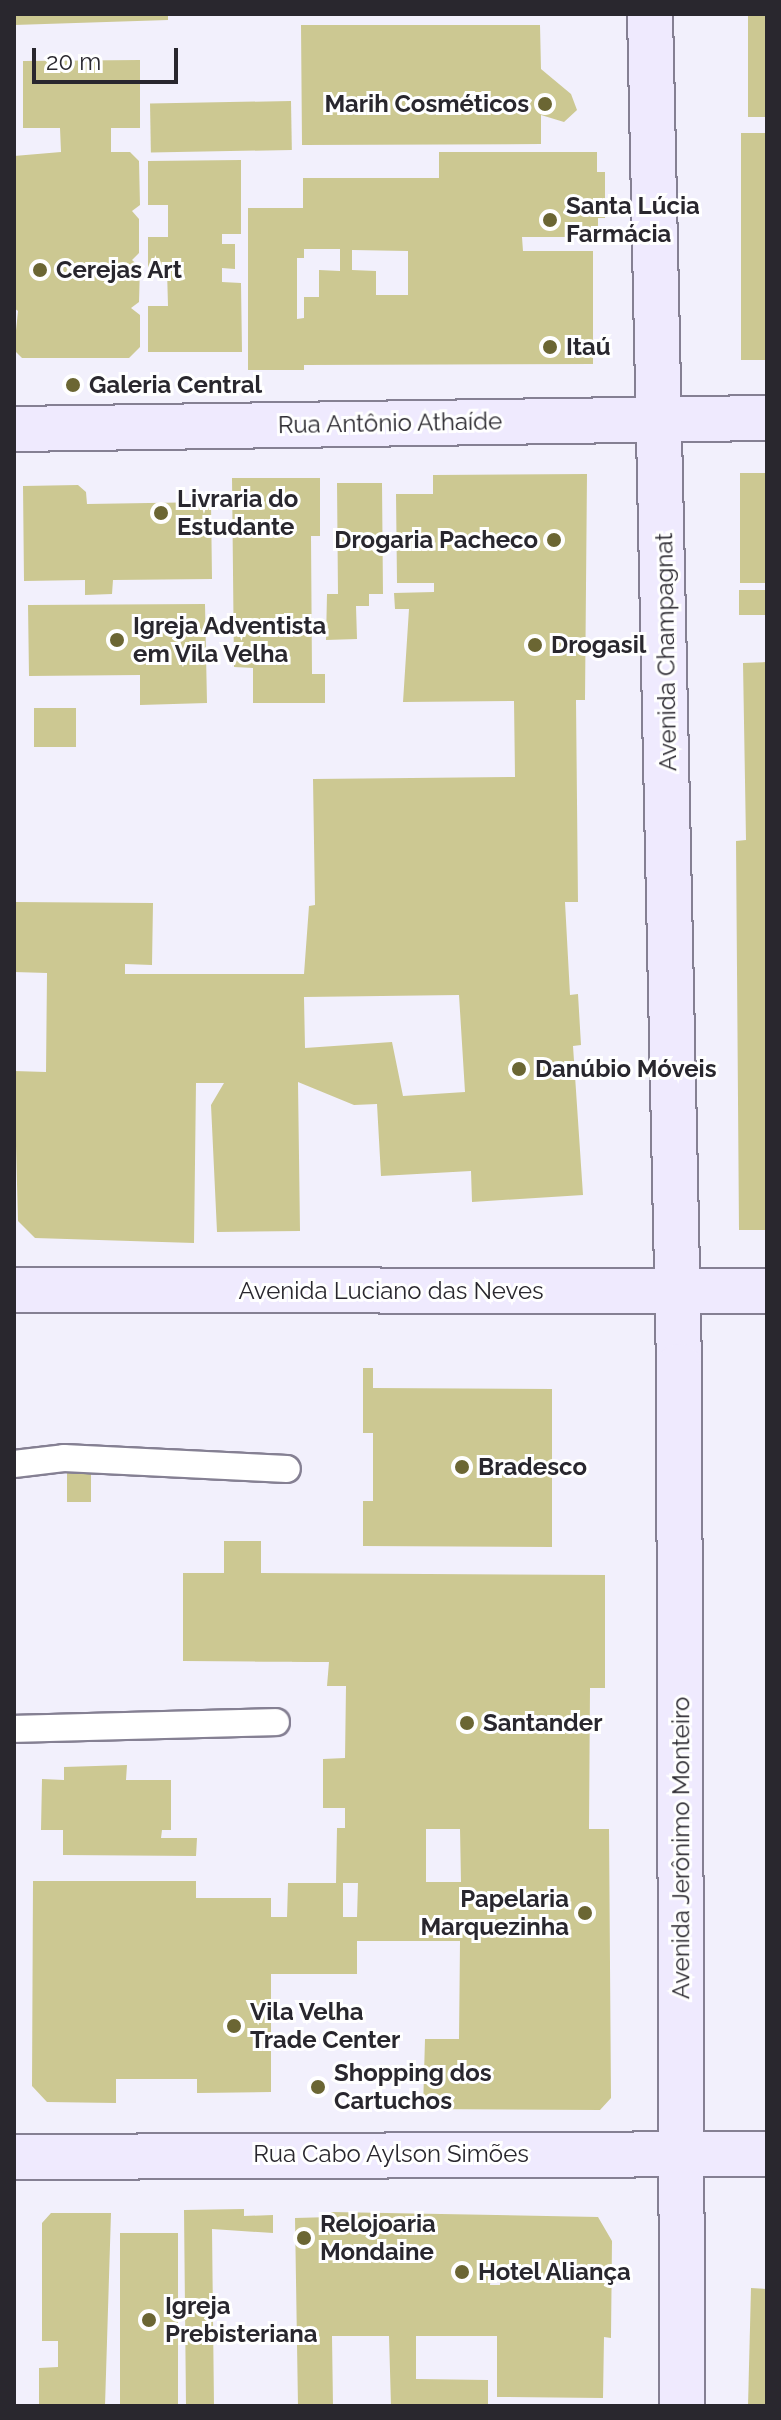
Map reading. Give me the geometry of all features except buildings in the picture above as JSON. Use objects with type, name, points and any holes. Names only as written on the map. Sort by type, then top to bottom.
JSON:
[{"type":"main road","name":"Avenida Champagnat","points":[[650,14],[662,419],[676,1290]]},
{"type":"main road","name":"Rua Antônio Athaíde","points":[[14,429],[767,418]]},
{"type":"main road","name":"Avenida Luciano das Neves","points":[[14,1290],[767,1291]]},
{"type":"main road","name":"Avenida Jerônimo Monteiro","points":[[676,1290],[682,2406]]},
{"type":"main road","name":"Rua Cabo Aylson Simões","points":[[14,2157],[767,2154]]},
{"type":"lane","points":[[14,1464],[64,1458],[287,1469]]},
{"type":"lane","points":[[14,1729],[276,1722]]},
{"type":"place","name":"Marih Cosméticos","points":[[545,104]]},
{"type":"place","name":"Santa Lúcia Farmácia","points":[[550,220]]},
{"type":"place","name":"Cerejas Art","points":[[40,270]]},
{"type":"place","name":"Itaú","points":[[550,347]]},
{"type":"place","name":"Galeria Central","points":[[73,385]]},
{"type":"place","name":"Livraria do Estudante","points":[[161,513]]},
{"type":"place","name":"Drogaria Pacheco","points":[[554,540]]},
{"type":"place","name":"Igreja Adventista em Vila Velha","points":[[117,640]]},
{"type":"place","name":"Drogasil","points":[[535,645]]},
{"type":"place","name":"Danúbio Móveis","points":[[519,1069]]},
{"type":"place","name":"Bradesco","points":[[462,1467]]},
{"type":"place","name":"Santander","points":[[467,1723]]},
{"type":"place","name":"Papelaria Marquezinha","points":[[585,1913]]},
{"type":"place","name":"Vila Velha Trade Center","points":[[234,2026]]},
{"type":"place","name":"Shopping dos Cartuchos","points":[[318,2087]]},
{"type":"place","name":"Relojoaria Mondaine","points":[[304,2238]]},
{"type":"place","name":"Hotel Aliança","points":[[462,2272]]},
{"type":"place","name":"Igreja Prebisteriana","points":[[149,2320]]}]
